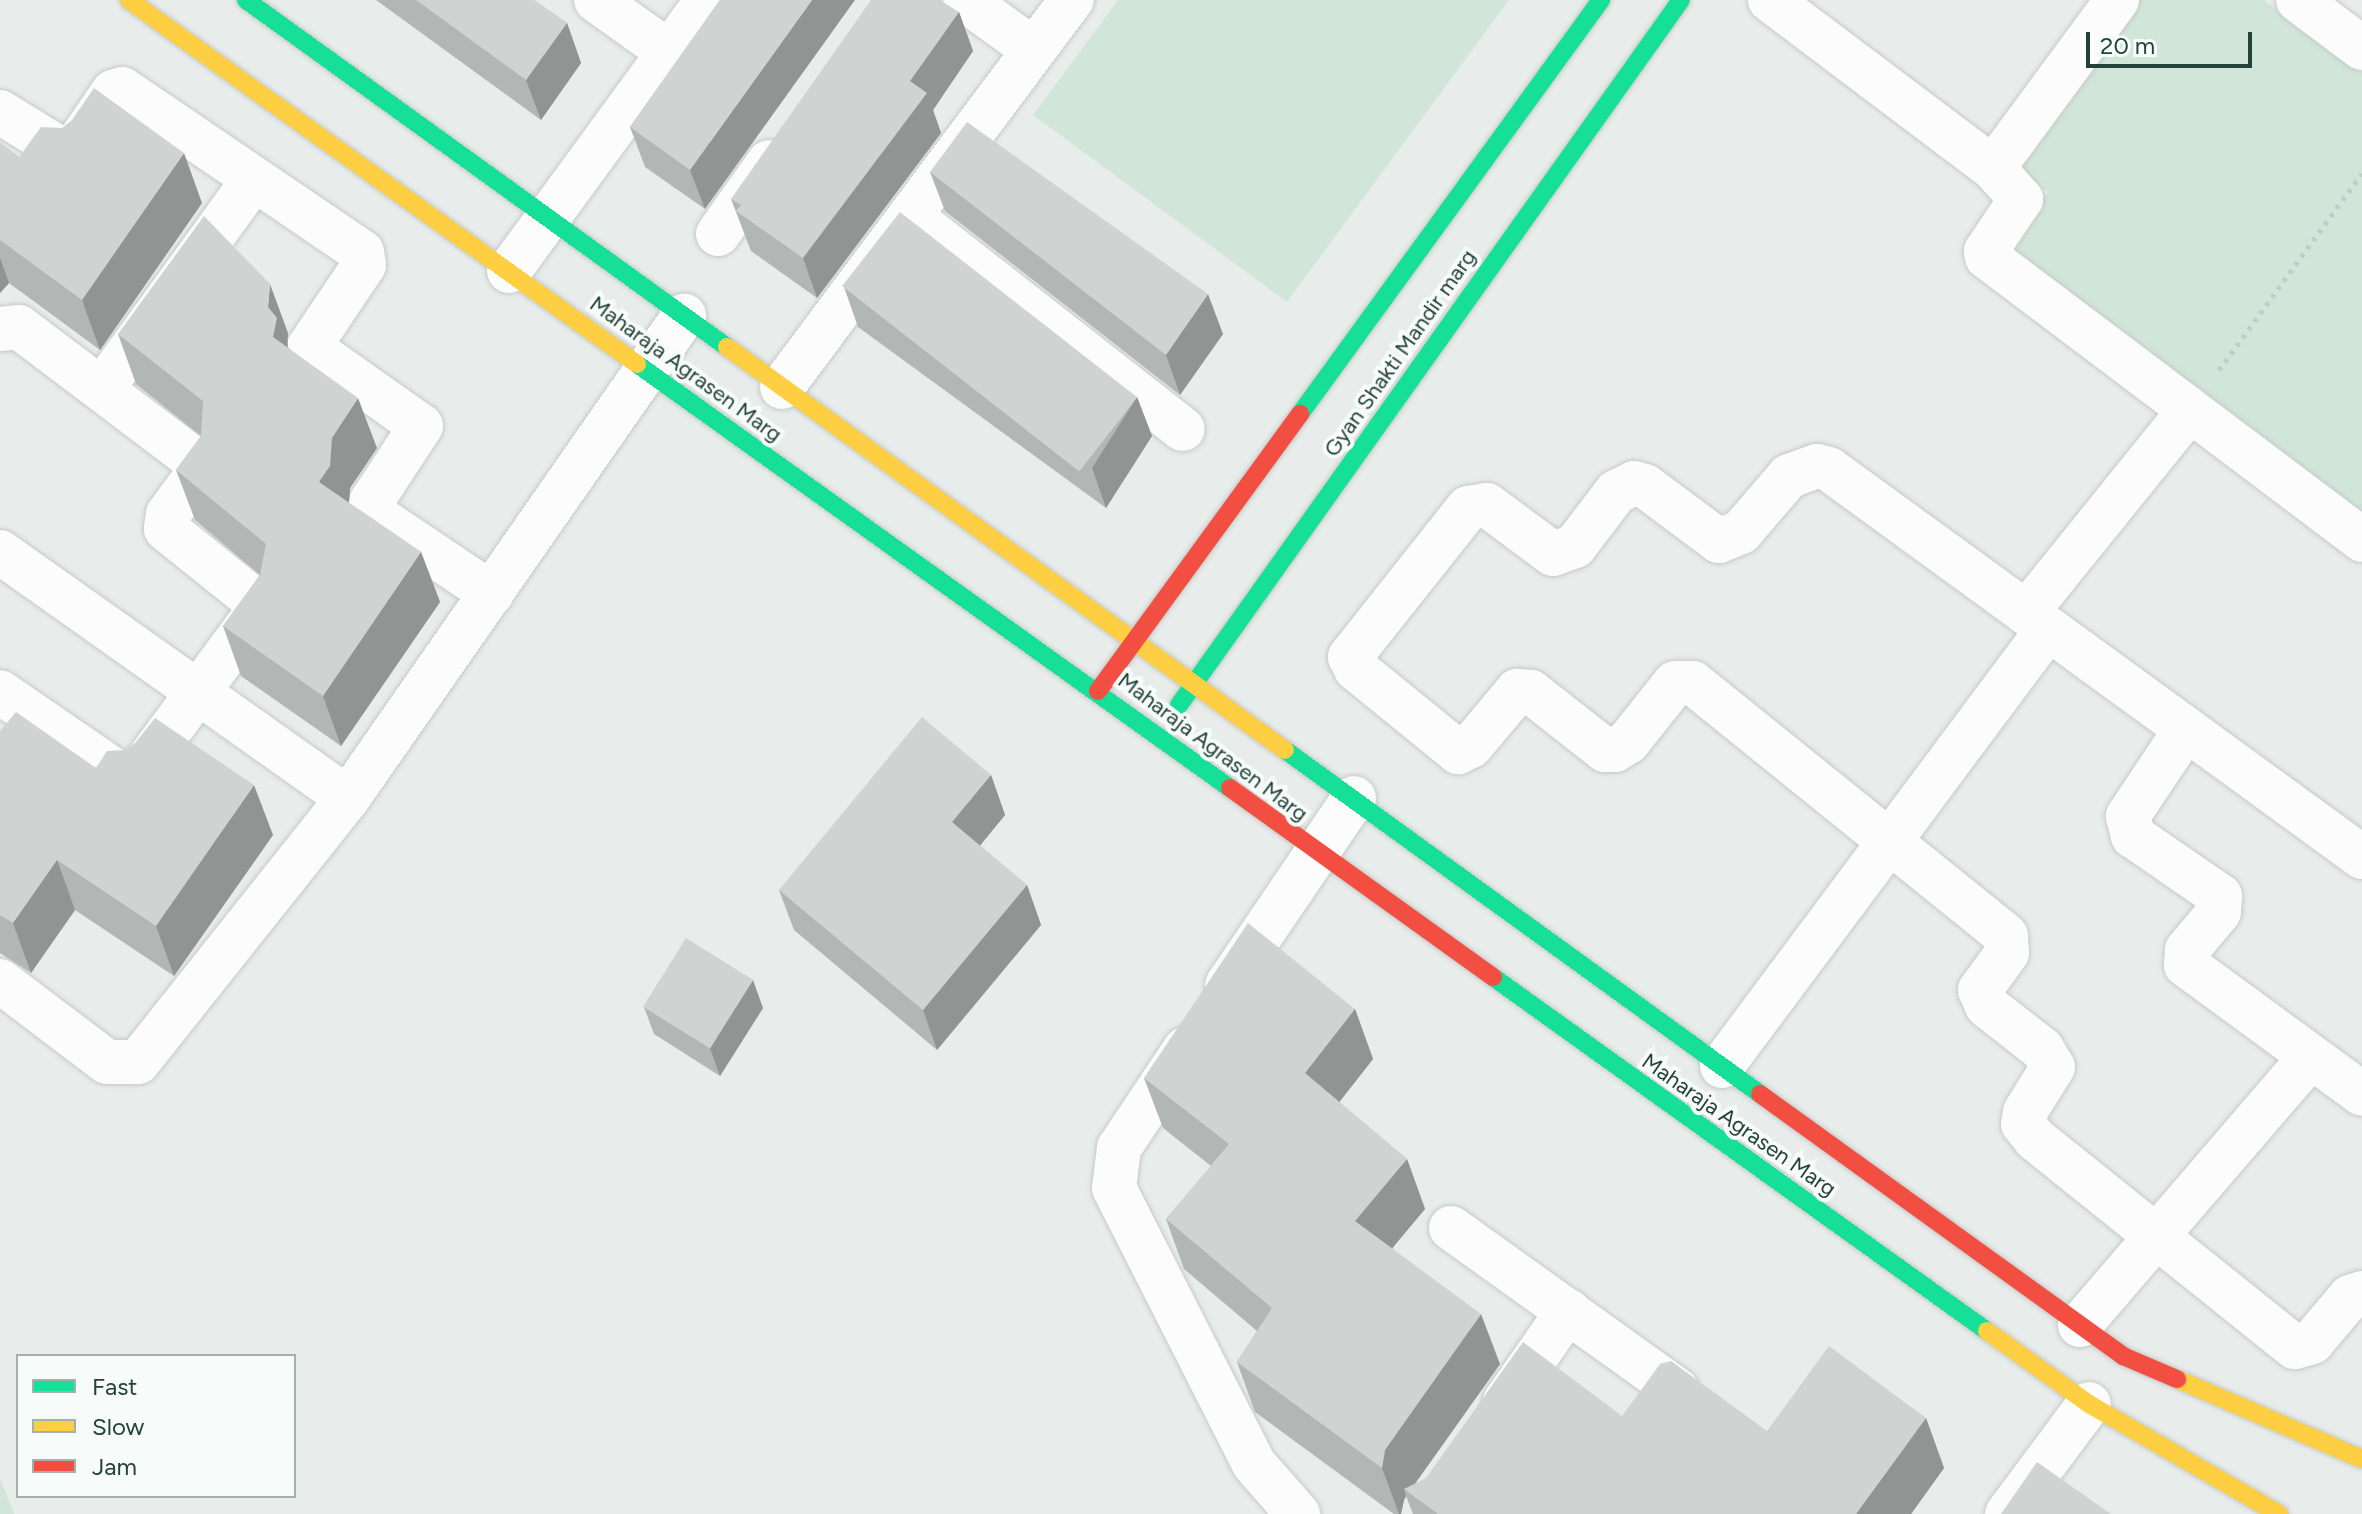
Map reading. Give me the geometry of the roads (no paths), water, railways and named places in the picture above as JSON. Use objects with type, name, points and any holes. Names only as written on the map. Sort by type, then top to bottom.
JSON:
[{"type":"street","name":"Maharaja Agrasen Marg","points":[[129,0],[1158,734],[1314,852],[2089,1404],[2279,1514]]},
{"type":"street","name":"Maharaja Agrasen Marg","points":[[246,0],[1135,639],[2123,1356],[2362,1459]]},
{"type":"street","points":[[596,0],[669,52]]},
{"type":"street","points":[[509,271],[707,0]]},
{"type":"street","points":[[965,0],[1034,50]]},
{"type":"street","points":[[782,387],[1072,0]]},
{"type":"street","name":"Gyan Shakti Mandir marg","points":[[1098,691],[1601,0]]},
{"type":"street","name":"Gyan Shakti Mandir marg","points":[[1158,734],[1681,0]]},
{"type":"street","points":[[1770,0],[1993,168],[2021,199],[1986,251],[1993,267],[2362,540]]},
{"type":"street","points":[[1993,168],[2117,0]]},
{"type":"street","points":[[2298,0],[2362,48]]},
{"type":"street","points":[[0,112],[70,155],[113,92],[122,89],[364,256],[309,347],[421,426],[371,502],[371,510],[492,594]]},
{"type":"street","points":[[718,234],[792,130]]},
{"type":"street","points":[[102,389],[254,179]]},
{"type":"street","points":[[910,216],[1183,429]]},
{"type":"street","points":[[0,981],[107,1062],[138,1062],[348,798],[684,316]]},
{"type":"street","points":[[0,329],[19,327],[199,463],[199,472],[168,514],[166,529],[258,605],[256,616],[142,772],[129,778],[18,704],[9,754]]},
{"type":"street","points":[[1722,1066],[1890,841],[2037,621],[2189,411]]},
{"type":"street","points":[[2362,857],[1829,469],[1817,466],[1789,476],[1741,532],[1719,541],[1634,483],[1616,492],[1575,546],[1553,554],[1487,505],[1476,505],[1462,514],[1352,649],[1350,657],[1356,669],[1458,752],[1471,746],[1511,695],[1524,690],[1605,750],[1615,750],[1628,742],[1668,689],[1684,680],[2006,936],[2007,953],[1980,990],[1987,1006],[2042,1049],[2053,1067],[2025,1112],[2028,1132],[2295,1347],[2312,1342],[2350,1297],[2362,1293]]},
{"type":"street","points":[[2,559],[348,798]]},
{"type":"street","points":[[2186,729],[2128,816],[2133,836],[2220,896],[2219,912],[2187,950],[2191,972],[2362,1094]]},
{"type":"street","points":[[1298,1514],[1254,1464],[1122,1207],[1113,1169],[1119,1148],[1314,852],[1354,798]]},
{"type":"street","points":[[2080,1325],[2310,1058]]},
{"type":"street","points":[[1451,1228],[1677,1390]]},
{"type":"street","points":[[1478,1438],[1568,1311]]},
{"type":"street","points":[[2007,1514],[2089,1404]]}]
